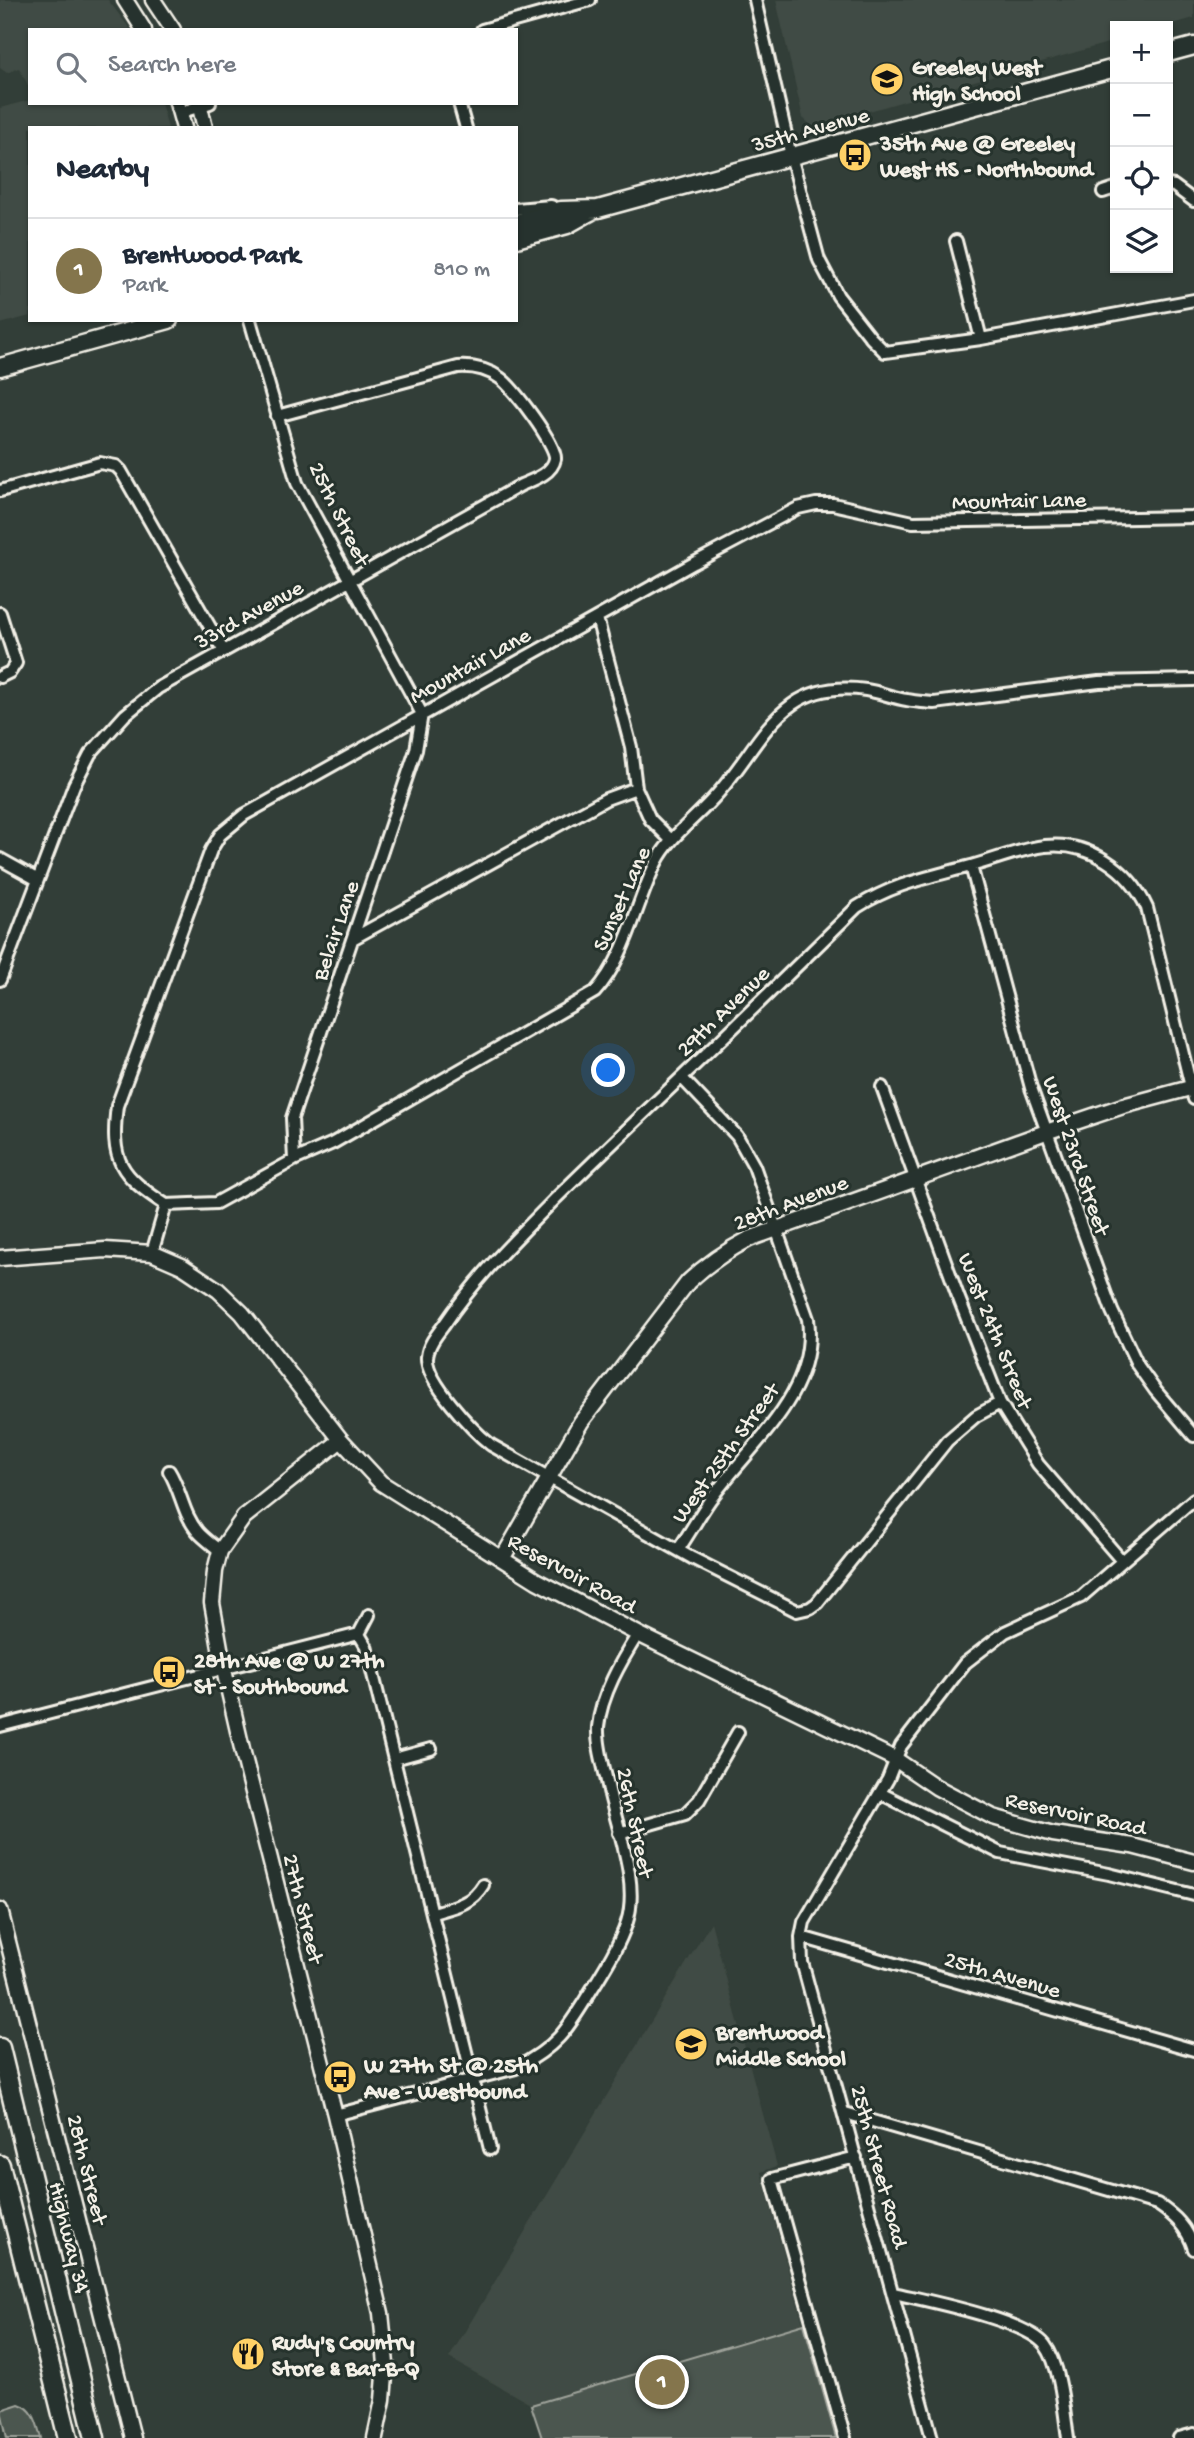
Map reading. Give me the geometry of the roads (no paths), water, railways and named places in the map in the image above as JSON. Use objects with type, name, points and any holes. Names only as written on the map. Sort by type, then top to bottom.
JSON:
[{"type":"highway","name":"Highway 34","points":[[0,2048],[95,2438]]},
{"type":"highway","points":[[0,2165],[68,2438]]},
{"type":"main road","points":[[1173,52],[1194,46]]},
{"type":"main road","name":"35th Avenue","points":[[518,238],[567,225],[598,209],[1110,69]]},
{"type":"main road","name":"35th Avenue","points":[[518,222],[561,210],[598,209]]},
{"type":"main road","points":[[0,367],[162,322]]},
{"type":"street","points":[[125,0],[143,28]]},
{"type":"street","points":[[153,0],[172,28]]},
{"type":"street","points":[[489,28],[590,0]]},
{"type":"street","points":[[755,0],[791,157],[819,260],[838,296],[885,352],[981,339],[1194,300]]},
{"type":"street","points":[[183,126],[178,108],[196,105]]},
{"type":"street","points":[[202,105],[205,126]]},
{"type":"street","points":[[460,105],[465,126]]},
{"type":"street","points":[[1173,186],[1194,201]]},
{"type":"street","points":[[1103,192],[1110,190]]},
{"type":"street","points":[[518,209],[551,206],[561,210]]},
{"type":"street","points":[[956,241],[981,339]]},
{"type":"street","name":"25th Street","points":[[251,322],[297,483],[422,714]]},
{"type":"street","name":"33rd Avenue","points":[[0,980],[74,785],[90,754],[125,715],[158,688],[223,650],[536,479],[550,469],[555,458],[546,436],[508,386],[484,369],[458,367],[277,416]]},
{"type":"street","points":[[0,491],[100,463],[116,466],[223,650]]},
{"type":"street","name":"Mountair Lane","points":[[166,1205],[144,1190],[123,1170],[115,1149],[117,1106],[211,850],[220,835],[244,815],[782,515],[816,504],[834,503],[913,522],[1194,517]]},
{"type":"street","points":[[0,613],[16,658],[14,668],[0,677]]},
{"type":"street","points":[[597,618],[631,747],[636,788],[650,819],[670,839]]},
{"type":"street","name":"Sunset Lane","points":[[166,1205],[216,1203],[294,1160],[333,1143],[595,992],[607,979],[619,957],[656,863],[670,839],[719,792],[772,720],[785,709],[812,694],[843,688],[867,690],[908,701],[934,703],[1099,682],[1194,680]]},
{"type":"street","name":"Belair Lane","points":[[294,1160],[292,1118],[416,750],[422,714]]},
{"type":"street","points":[[354,937],[606,799],[636,788]]},
{"type":"street","name":"29th Avenue","points":[[550,1478],[491,1445],[474,1432],[436,1382],[426,1360],[428,1350],[460,1301],[490,1264],[857,908],[892,887],[1041,847],[1067,846],[1095,855],[1129,878],[1147,908],[1193,1091]]},
{"type":"street","points":[[0,859],[38,880]]},
{"type":"street","name":"West 23rd Street","points":[[971,866],[1031,1088],[1124,1341],[1155,1390],[1194,1436]]},
{"type":"street","name":"West 25th Street","points":[[678,1550],[711,1499],[785,1407],[797,1388],[809,1349],[808,1319],[754,1166],[741,1143],[682,1078]]},
{"type":"street","name":"West 24th Street","points":[[882,1087],[1000,1403],[1038,1464],[1122,1561]]},
{"type":"street","name":"28th Avenue","points":[[502,1559],[581,1422],[598,1398],[688,1282],[724,1253],[749,1238],[1046,1132],[1123,1106],[1193,1091]]},
{"type":"street","points":[[152,1253],[166,1205]]},
{"type":"street","name":"Reservoir Road","points":[[0,1258],[105,1250],[152,1253],[200,1276],[242,1313],[341,1440],[381,1483],[537,1581],[638,1634],[895,1759],[975,1809],[1011,1824],[1054,1834],[1132,1846],[1194,1862]]},
{"type":"street","points":[[550,1478],[678,1550],[791,1609],[802,1612],[817,1603],[947,1441],[976,1416],[1000,1403]]},
{"type":"street","name":"27th Street","points":[[341,1440],[253,1508],[220,1551],[212,1603],[223,1670],[335,2115],[384,2334],[386,2371],[375,2438]]},
{"type":"street","points":[[169,1471],[178,1487],[187,1515],[198,1532],[220,1551]]},
{"type":"street","name":"25th Street Road","points":[[932,2438],[802,1962],[801,1937],[807,1915],[880,1793],[901,1746],[957,1672],[980,1649],[1005,1632],[1081,1597],[1194,1499]]},
{"type":"street","points":[[0,1726],[359,1634],[369,1615]]},
{"type":"street","points":[[359,1634],[366,1646],[490,2149]]},
{"type":"street","name":"26th Street","points":[[474,2080],[516,2068],[541,2055],[556,2043],[604,1969],[628,1920],[631,1886],[601,1752],[598,1727],[610,1688],[638,1634]]},
{"type":"street","points":[[619,1833],[685,1814],[699,1800],[738,1732]]},
{"type":"street","points":[[394,1759],[431,1749]]},
{"type":"street","points":[[880,1793],[1000,1853],[1109,1874],[1194,1895]]},
{"type":"street","points":[[433,1913],[466,1904],[483,1885]]},
{"type":"street","name":"28th Street","points":[[0,1910],[133,2438]]},
{"type":"street","name":"25th Avenue","points":[[801,1937],[1194,2050]]},
{"type":"street","points":[[335,2115],[474,2080]]},
{"type":"street","points":[[845,2113],[1157,2204],[1185,2228],[1194,2249]]},
{"type":"street","points":[[845,2438],[772,2179],[856,2157]]},
{"type":"street","points":[[894,2293],[1011,2324],[1038,2338],[1051,2354],[1068,2438]]},
{"type":"street","points":[[1179,2438],[1194,2434]]},
{"type":"place","name":"Greeley West High School","points":[[887,79]]},
{"type":"place","name":"35th Ave @ Greeley West HS - Northbound","points":[[855,155]]},
{"type":"place","name":"28th Ave @ W 27th St - Southbound","points":[[169,1672]]},
{"type":"place","name":"Brentwood Middle School","points":[[691,2044]]},
{"type":"place","name":"W 27th St @ 25th Ave - Westbound","points":[[340,2077]]},
{"type":"place","name":"Rudy's Country Store & Bar-B-Q","points":[[248,2354]]},
{"type":"place","name":"Brentwood Park","points":[[662,2382]]}]
